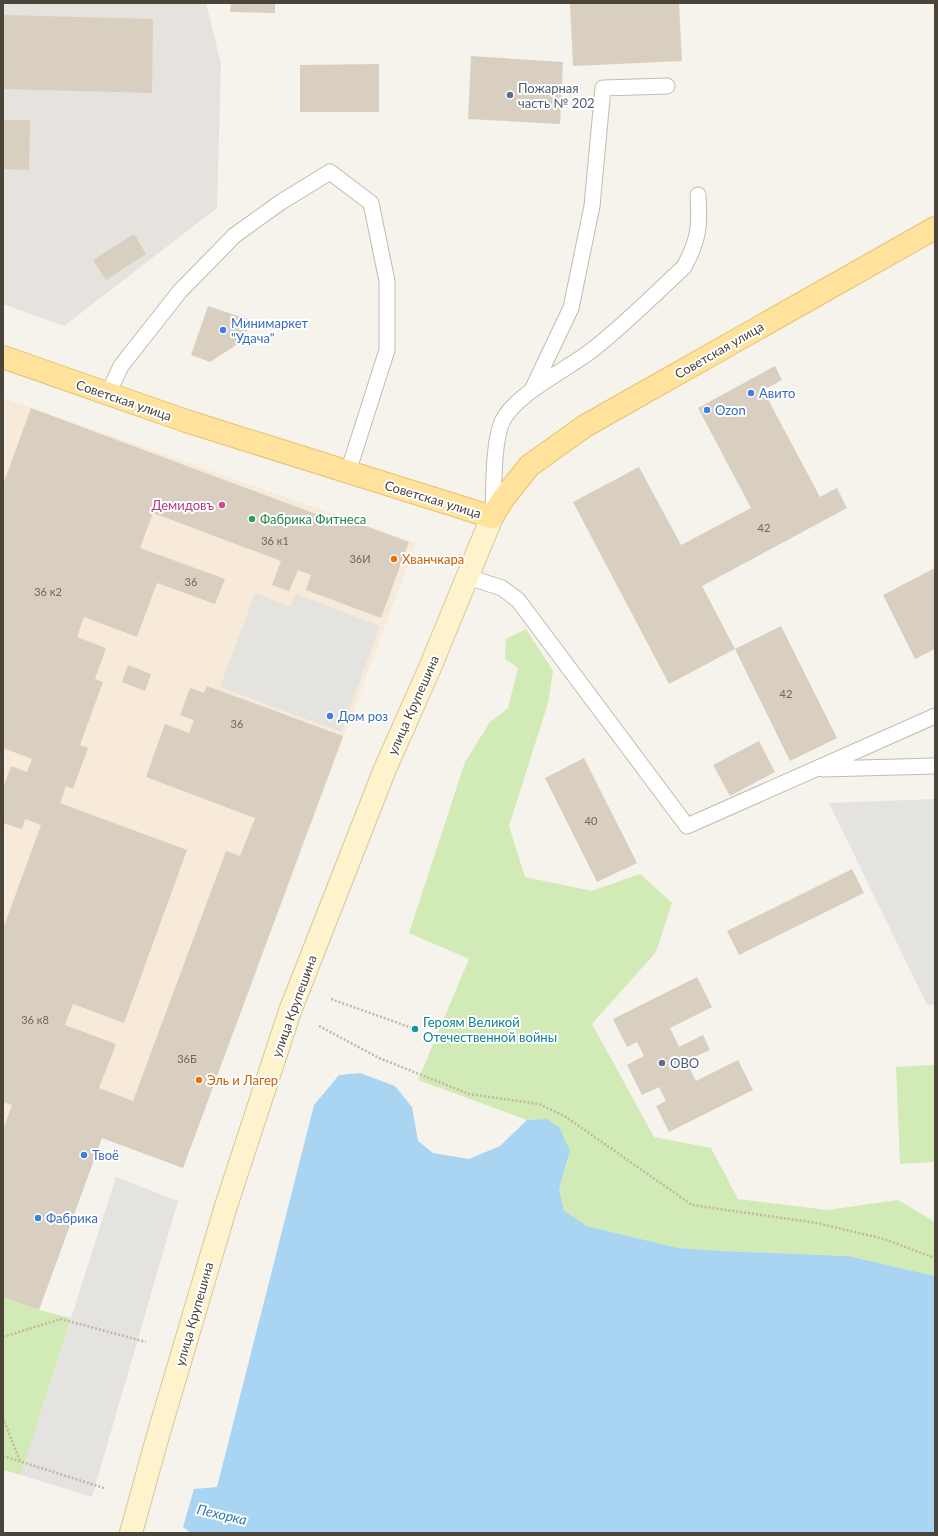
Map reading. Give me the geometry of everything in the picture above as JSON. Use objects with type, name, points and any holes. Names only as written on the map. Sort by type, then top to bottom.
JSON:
[{"type":"main road","name":"Советская улица","points":[[3,357],[186,421],[492,517],[503,499],[529,466],[585,426],[935,228]]},
{"type":"main road","name":"улица Крупешина","points":[[131,1533],[159,1432],[226,1206],[290,1011],[385,769],[468,577],[492,517]]},
{"type":"lane","points":[[532,390],[571,308],[592,206],[603,88],[667,86]]},
{"type":"lane","points":[[108,394],[121,366],[180,291],[235,235],[281,202],[330,172],[371,203],[387,281],[387,350],[348,472]]},
{"type":"lane","points":[[492,517],[498,435],[503,420],[513,406],[532,390],[569,367],[596,347],[684,267],[693,251],[698,236],[700,217],[698,195]]},
{"type":"lane","points":[[468,577],[502,588],[518,600],[687,826],[935,716]]},
{"type":"lane","points":[[816,769],[935,766]]},
{"type":"path","points":[[331,999],[415,1029]]},
{"type":"path","points":[[319,1026],[379,1058],[468,1094],[540,1104],[566,1117],[692,1205],[817,1223],[884,1239],[935,1258]]},
{"type":"path","points":[[3,1337],[61,1319],[146,1342]]},
{"type":"path","points":[[3,1418],[20,1461]]},
{"type":"path","points":[[3,1456],[104,1488]]},
{"type":"shaded area","points":[[3,3],[206,3],[221,64],[217,208],[64,326],[3,304]]},
{"type":"shaded area","name":"Фабрика","points":[[3,398],[416,543],[183,1168],[102,1138],[39,1310],[3,1297]]},
{"type":"shaded area","points":[[255,593],[291,607],[296,594],[380,626],[341,732],[220,687]]},
{"type":"shaded area","points":[[935,799],[935,1004],[927,1005],[829,803]]},
{"type":"shaded area","points":[[116,1177],[178,1201],[92,1497],[21,1475]]},
{"type":"green space","points":[[526,629],[553,671],[548,703],[509,826],[525,877],[592,891],[640,874],[672,903],[656,952],[592,1024],[654,1137],[711,1148],[738,1199],[827,1210],[898,1200],[935,1222],[935,1276],[848,1256],[678,1248],[587,1226],[564,1212],[559,1189],[570,1152],[547,1119],[527,1120],[418,1080],[469,959],[409,933],[465,762],[490,722],[508,708],[518,668],[505,659],[506,639]]},
{"type":"green space","points":[[935,1065],[935,1162],[900,1164],[896,1067]]},
{"type":"green space","points":[[3,1297],[39,1310],[71,1318],[21,1475],[3,1470]]},
{"type":"water","name":"Пехорка","points":[[360,1073],[395,1086],[412,1107],[418,1141],[433,1153],[469,1159],[500,1146],[527,1120],[547,1119],[559,1127],[570,1151],[559,1189],[564,1211],[587,1226],[678,1248],[848,1256],[935,1276],[935,1533],[191,1533],[183,1527],[194,1489],[217,1487],[314,1105],[339,1075]]},
{"type":"building","points":[[231,3],[275,3],[275,13],[230,12]]},
{"type":"building","points":[[570,3],[679,3],[682,61],[573,66]]},
{"type":"building","points":[[3,15],[153,19],[152,93],[3,89]]},
{"type":"building","points":[[471,56],[563,62],[560,124],[468,119]]},
{"type":"building","points":[[379,64],[379,112],[300,112],[300,65]]},
{"type":"building","points":[[3,120],[30,120],[29,170],[3,169]]},
{"type":"building","points":[[134,234],[146,254],[106,280],[93,260]]},
{"type":"building","name":"Минимаркет \"Удача\"","points":[[208,306],[250,320],[244,340],[210,362],[191,355]]},
{"type":"building","points":[[775,366],[782,380],[763,390],[820,497],[837,488],[847,508],[702,586],[735,649],[669,684],[573,502],[639,467],[681,545],[751,508],[698,408]]},
{"type":"building","name":"Фабрика","points":[[31,408],[332,520],[334,514],[409,542],[381,618],[306,590],[311,575],[298,570],[289,591],[272,585],[281,561],[153,513],[140,548],[225,579],[215,604],[157,583],[137,637],[84,617],[77,637],[106,648],[95,679],[103,682],[80,745],[88,748],[73,789],[66,786],[60,803],[187,850],[124,1023],[73,1004],[65,1025],[116,1044],[99,1088],[133,1101],[226,851],[240,856],[255,818],[146,777],[165,724],[189,733],[194,720],[180,715],[190,688],[204,693],[207,686],[343,736],[183,1168],[102,1138],[39,1310],[3,1297],[3,1130],[12,1105],[3,1102],[3,929],[41,825],[25,819],[22,829],[3,823],[3,788],[11,766],[27,772],[32,759],[3,748],[3,485]]},
{"type":"building","points":[[935,568],[935,649],[915,659],[883,595]]},
{"type":"building","points":[[781,626],[837,738],[790,761],[735,649]]},
{"type":"building","points":[[128,665],[151,674],[145,691],[122,682]]},
{"type":"building","points":[[759,741],[775,772],[730,796],[713,765]]},
{"type":"building","points":[[584,758],[637,863],[597,882],[545,778]]},
{"type":"building","points":[[852,869],[864,893],[739,955],[727,931]]},
{"type":"building","points":[[697,977],[712,1007],[670,1028],[679,1047],[703,1035],[710,1050],[686,1061],[696,1081],[738,1060],[753,1090],[669,1132],[656,1106],[666,1101],[659,1087],[642,1095],[627,1065],[644,1056],[637,1042],[627,1047],[613,1019]]},
{"type":"place","name":"Пожарная часть № 202","points":[[510,95]]},
{"type":"place","name":"Минимаркет \"Удача\"","points":[[223,330]]},
{"type":"place","name":"Авито","points":[[751,393]]},
{"type":"place","name":"Ozon","points":[[707,410]]},
{"type":"place","name":"Демидовъ","points":[[222,505]]},
{"type":"place","name":"Фабрика Фитнеса","points":[[252,519]]},
{"type":"place","name":"Хванчкара","points":[[394,559]]},
{"type":"place","name":"Дом роз","points":[[330,716]]},
{"type":"place","name":"Героям Великой Отечественной войны","points":[[415,1029]]},
{"type":"place","name":"ОВО","points":[[662,1063]]},
{"type":"place","name":"Эль и Лагер","points":[[199,1080]]},
{"type":"place","name":"Твоё","points":[[84,1155]]},
{"type":"place","name":"Фабрика","points":[[38,1218]]}]
